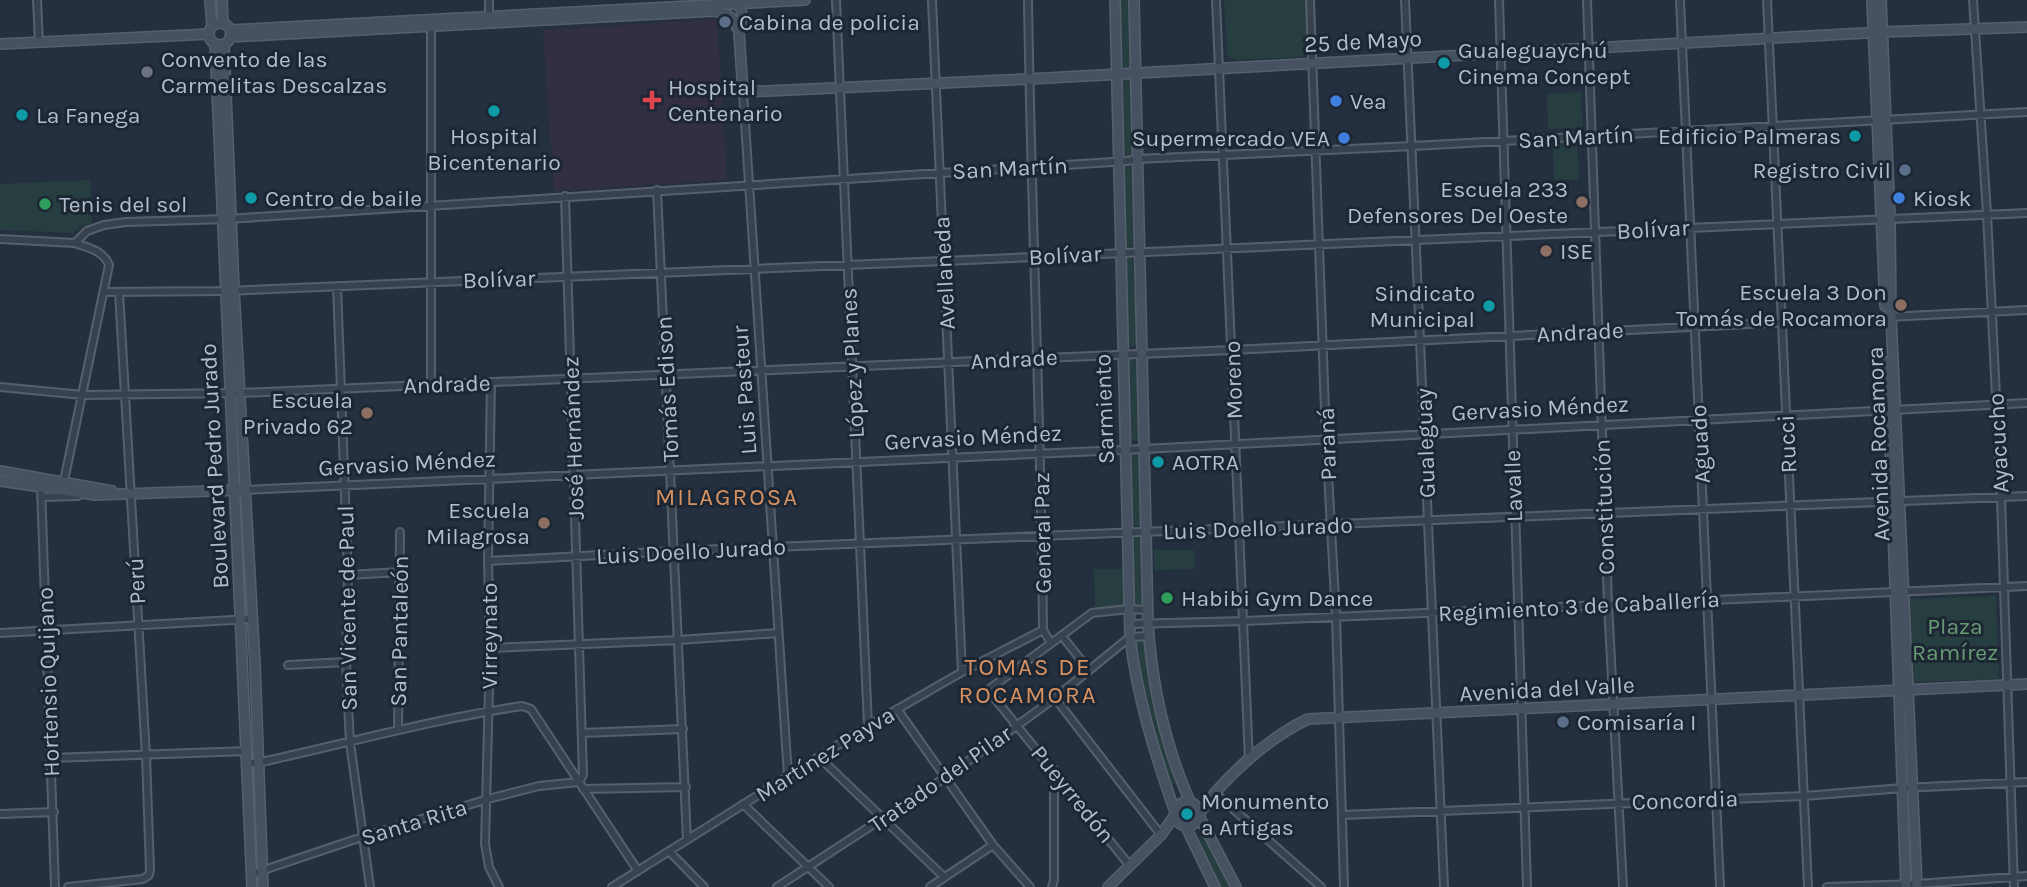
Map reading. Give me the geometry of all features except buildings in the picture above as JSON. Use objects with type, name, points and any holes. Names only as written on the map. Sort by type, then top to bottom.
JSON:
[{"type":"main road","points":[[210,0],[210,31]]},
{"type":"main road","name":"Boulevard Pedro Jurado","points":[[222,0],[230,291],[240,490],[251,619],[263,887]]},
{"type":"main road","points":[[210,31],[224,36],[489,20],[624,8],[805,0]]},
{"type":"main road","name":"Sarmiento","points":[[1115,0],[1130,637],[1149,732],[1175,813]]},
{"type":"main road","name":"Sarmiento","points":[[1134,0],[1147,610],[1154,690],[1167,741],[1190,803]]},
{"type":"main road","name":"Avenida Rocamora","points":[[1872,0],[1878,32],[1903,690],[1917,886]]},
{"type":"main road","name":"Avenida Rocamora","points":[[1878,32],[1881,0]]},
{"type":"main road","name":"Luis Pasteur","points":[[737,2],[742,16],[739,33],[744,92]]},
{"type":"main road","points":[[624,8],[726,13],[735,20],[739,33]]},
{"type":"main road","points":[[0,44],[210,31],[224,36],[431,27],[489,20]]},
{"type":"main road","name":"25 de Mayo","points":[[744,92],[1878,32],[2027,27]]},
{"type":"main road","name":"Gervasio Méndez","points":[[0,471],[41,487],[64,481],[131,495]]},
{"type":"main road","name":"Gervasio Méndez","points":[[0,481],[95,495],[240,490]]},
{"type":"main road","name":"Boulevard Pedro Jurado","points":[[240,490],[241,619],[252,887]]},
{"type":"main road","name":"Avenida del Valle","points":[[1214,792],[1294,725],[1308,719],[2027,684]]},
{"type":"main road","name":"Avenida Rocamora","points":[[1906,886],[1908,787]]},
{"type":"main road","points":[[1108,887],[1161,835],[1179,805],[1214,792]]},
{"type":"main road","points":[[1161,835],[1192,824],[1214,792]]},
{"type":"main road","points":[[1190,803],[1197,808],[1234,884]]},
{"type":"main road","points":[[1175,813],[1184,825],[1215,887]]},
{"type":"street","points":[[37,0],[39,43]]},
{"type":"street","points":[[489,0],[489,20]]},
{"type":"street","name":"López y Planes","points":[[836,0],[868,726]]},
{"type":"street","name":"Avellaneda","points":[[932,0],[962,672]]},
{"type":"street","name":"General Paz","points":[[1028,0],[1041,453],[1043,630]]},
{"type":"street","name":"Moreno","points":[[1216,0],[1249,760]]},
{"type":"street","name":"Paraná","points":[[1310,0],[1326,438],[1340,717],[1344,887]]},
{"type":"street","name":"Gualeguay","points":[[1405,0],[1444,887]]},
{"type":"street","name":"Lavalle","points":[[1499,0],[1522,807],[1527,887]]},
{"type":"street","name":"Constitución","points":[[1587,0],[1608,604],[1623,887]]},
{"type":"street","name":"Aguado","points":[[1680,0],[1720,887]]},
{"type":"street","name":"Rucci","points":[[1767,0],[1808,887]]},
{"type":"street","name":"Ayacucho","points":[[1973,0],[1997,405],[2014,887]]},
{"type":"street","points":[[431,27],[431,384]]},
{"type":"street","name":"Luis Pasteur","points":[[744,92],[788,776]]},
{"type":"street","name":"San Martín","points":[[75,243],[87,231],[126,222],[227,218],[1138,159],[2027,112]]},
{"type":"street","name":"Tomás Edison","points":[[657,190],[687,840]]},
{"type":"street","name":"José Hernández","points":[[565,196],[582,733],[583,775],[579,782]]},
{"type":"street","name":"Bolívar","points":[[104,292],[230,291],[2027,213]]},
{"type":"street","points":[[0,239],[75,243],[99,252],[106,257],[109,265],[64,481]]},
{"type":"street","name":"San Vicente de Paul","points":[[337,286],[348,575],[346,662],[350,743],[370,887]]},
{"type":"street","name":"Perú","points":[[68,887],[143,879],[149,875],[150,869],[139,625],[119,292]]},
{"type":"street","name":"Andrade","points":[[0,387],[83,395],[235,393],[1038,356],[1232,350],[2027,310]]},
{"type":"street","name":"Virreynato","points":[[491,382],[486,856],[499,887]]},
{"type":"street","name":"Gervasio Méndez","points":[[240,490],[1143,449],[2027,403]]},
{"type":"street","name":"Hortensio Quijano","points":[[41,487],[55,887]]},
{"type":"street","name":"Luis Doello Jurado","points":[[488,561],[860,543],[1239,530],[2027,496]]},
{"type":"street","name":"San Pantaleón","points":[[398,730],[400,532]]},
{"type":"street","points":[[348,575],[400,572]]},
{"type":"street","name":"Regimiento 3 de Caballería","points":[[1130,624],[2027,586]]},
{"type":"street","points":[[1043,630],[1051,643],[1092,613],[1129,608],[1147,610]]},
{"type":"street","points":[[0,633],[251,619]]},
{"type":"street","name":"Martínez Payva","points":[[612,887],[868,726],[962,672],[1043,630]]},
{"type":"street","points":[[490,648],[778,633]]},
{"type":"street","points":[[1062,636],[1089,670]]},
{"type":"street","points":[[1130,637],[1149,636]]},
{"type":"street","name":"Tratado del Pilar","points":[[777,887],[946,777],[1055,698],[1130,637]]},
{"type":"street","name":"Pueyrredón","points":[[1051,643],[988,690],[1130,866]]},
{"type":"street","points":[[288,665],[346,662]]},
{"type":"street","points":[[1055,698],[1161,835]]},
{"type":"street","points":[[246,763],[257,763],[398,730],[522,706],[531,709],[638,872]]},
{"type":"street","points":[[897,709],[993,845],[1030,887]]},
{"type":"street","points":[[582,733],[683,729]]},
{"type":"street","points":[[51,758],[146,757],[257,751]]},
{"type":"street","points":[[819,757],[944,877]]},
{"type":"street","points":[[1052,887],[1054,769]]},
{"type":"street","name":"Santa Rita","points":[[252,874],[488,799],[539,786],[579,782]]},
{"type":"street","name":"Concordia","points":[[1342,815],[1804,796],[1908,787],[2027,782]]},
{"type":"street","points":[[583,789],[686,787]]},
{"type":"street","points":[[1214,792],[1321,887]]},
{"type":"street","points":[[743,804],[829,887]]},
{"type":"street","points":[[0,814],[54,812]]},
{"type":"street","points":[[930,887],[993,845]]},
{"type":"street","points":[[668,851],[704,887]]},
{"type":"street","points":[[1827,887],[1917,886],[2027,876]]},
{"type":"shaded area","name":"Hospital Centenario","points":[[717,19],[727,180],[554,191],[543,30]]},
{"type":"green space","points":[[1119,0],[1129,0],[1131,64],[1128,68],[1120,66]]},
{"type":"green space","points":[[1224,0],[1305,0],[1308,52],[1302,57],[1230,58],[1227,54]]},
{"type":"green space","points":[[1124,79],[1132,83],[1133,154],[1130,158],[1122,154],[1121,81]]},
{"type":"green space","points":[[1581,92],[1583,128],[1548,129],[1547,94]]},
{"type":"green space","points":[[1577,141],[1579,180],[1554,180],[1553,142]]},
{"type":"green space","points":[[1127,165],[1133,169],[1134,244],[1129,248],[1125,247],[1122,167]]},
{"type":"green space","name":"Tenis del sol","points":[[90,180],[92,224],[80,227],[73,233],[0,230],[0,184]]},
{"type":"green space","points":[[1129,256],[1134,261],[1136,343],[1133,347],[1127,346],[1125,257]]},
{"type":"green space","points":[[1131,358],[1137,363],[1139,437],[1136,441],[1128,438],[1128,359]]},
{"type":"green space","points":[[1132,454],[1137,454],[1141,522],[1138,526],[1131,521],[1129,458]]},
{"type":"green space","points":[[1135,537],[1139,537],[1141,541],[1143,602],[1140,607],[1134,602]]},
{"type":"green space","points":[[1154,550],[1194,550],[1195,569],[1154,570]]},
{"type":"green space","points":[[1094,569],[1125,569],[1127,604],[1123,609],[1095,613]]},
{"type":"green space","name":"Plaza Ramírez","points":[[1996,596],[1999,679],[1914,682],[1910,599]]},
{"type":"green space","points":[[1136,641],[1145,641],[1151,691],[1177,782],[1173,785],[1169,782],[1155,743],[1142,692]]},
{"type":"green space","points":[[1203,835],[1233,887],[1220,887],[1194,840]]},
{"type":"place","name":"Cabina de policia","points":[[725,22]]},
{"type":"place","name":"Gualeguaychú Cinema Concept","points":[[1444,63]]},
{"type":"place","name":"Convento de las Carmelitas Descalzas","points":[[147,72]]},
{"type":"place","name":"Hospital Centenario","points":[[652,100]]},
{"type":"place","name":"Vea","points":[[1336,101]]},
{"type":"place","name":"Hospital Bicentenario","points":[[494,111]]},
{"type":"place","name":"La Fanega","points":[[22,115]]},
{"type":"place","name":"Edificio Palmeras","points":[[1855,136]]},
{"type":"place","name":"Supermercado VEA","points":[[1344,138]]},
{"type":"place","name":"Registro Civil","points":[[1905,170]]},
{"type":"place","name":"Centro de baile","points":[[251,198]]},
{"type":"place","name":"Kiosk","points":[[1899,198]]},
{"type":"place","name":"Escuela 233 Defensores Del Oeste","points":[[1582,202]]},
{"type":"place","name":"Tenis del sol","points":[[45,204]]},
{"type":"place","name":"ISE","points":[[1546,251]]},
{"type":"place","name":"Escuela 3 Don Tomás de Rocamora","points":[[1901,305]]},
{"type":"place","name":"Sindicato Municipal","points":[[1489,306]]},
{"type":"place","name":"Escuela Privado 62","points":[[367,413]]},
{"type":"place","name":"AOTRA","points":[[1158,462]]},
{"type":"place","name":"Escuela Milagrosa","points":[[544,523]]},
{"type":"place","name":"Habibi Gym Dance","points":[[1167,598]]},
{"type":"place","name":"Comisaría I","points":[[1563,722]]},
{"type":"place","name":"Monumento a Artigas","points":[[1187,814]]},
{"type":"district","name":"MILAGROSA","points":[[727,497]]},
{"type":"district","name":"TOMAS DE ROCAMORA","points":[[1028,681]]}]
